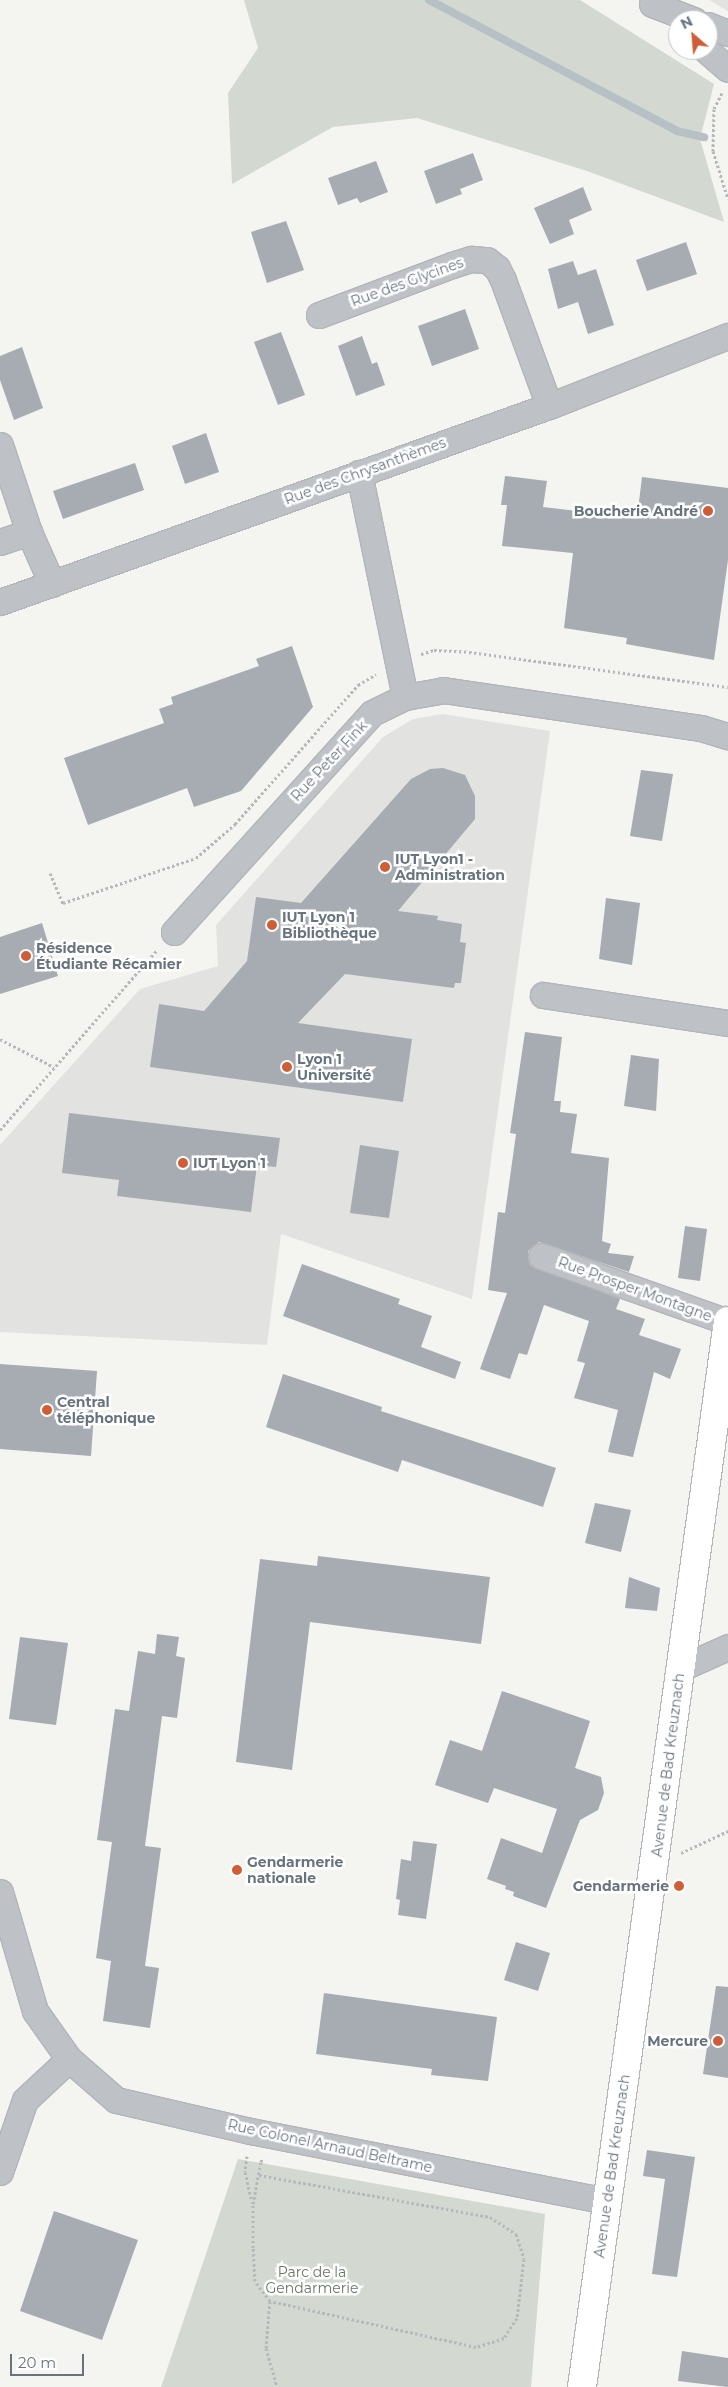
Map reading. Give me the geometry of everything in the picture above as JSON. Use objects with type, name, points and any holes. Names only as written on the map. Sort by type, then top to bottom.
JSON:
[{"type":"main road","name":"Avenue de Bad Kreuznach","points":[[582,2387],[728,1322]]},
{"type":"street","points":[[648,2],[668,10]]},
{"type":"street","points":[[648,2],[668,18]]},
{"type":"street","points":[[713,60],[726,78]]},
{"type":"street","name":"Rue des Glycines","points":[[319,315],[452,265],[471,259],[487,260],[497,268],[503,280],[550,406]]},
{"type":"street","name":"Rue des Chrysanthèmes","points":[[0,602],[550,406],[728,336]]},
{"type":"street","points":[[0,445],[29,532],[52,584]]},
{"type":"street","points":[[359,473],[405,697]]},
{"type":"street","points":[[0,542],[29,532]]},
{"type":"street","name":"Rue Peter Fink","points":[[174,932],[372,713],[405,697],[443,690],[722,731]]},
{"type":"street","points":[[543,995],[728,1023]]},
{"type":"street","name":"Rue Prosper Montagne","points":[[541,1256],[728,1322]]},
{"type":"street","points":[[681,1668],[728,1647]]},
{"type":"street","name":"Rue Colonel Arnaud Beltrame","points":[[0,1892],[35,2011],[69,2059],[116,2100],[259,2132],[606,2201]]},
{"type":"street","points":[[0,2172],[25,2100],[69,2059]]},
{"type":"path","points":[[726,78],[714,109],[713,151],[728,199]]},
{"type":"path","points":[[0,1130],[174,932]]},
{"type":"path","points":[[0,1038],[54,1068]]},
{"type":"path","points":[[655,1864],[728,1831]]},
{"type":"path","points":[[253,2204],[259,2176],[259,2132]]},
{"type":"path","points":[[259,2132],[246,2172],[253,2204],[255,2281],[270,2301],[476,2347],[504,2338],[517,2318],[524,2259],[516,2234],[490,2217],[259,2176]]},
{"type":"path","points":[[270,2301],[266,2348],[277,2387]]},
{"type":"shaded area","points":[[709,0],[728,0],[728,11]]},
{"type":"shaded area","name":"Lyon 1 Université","points":[[443,714],[550,731],[472,1299],[281,1234],[267,1345],[0,1332],[0,1145],[140,989],[218,966],[216,925],[383,737],[413,719]]},
{"type":"green space","points":[[244,0],[580,0],[668,55],[668,60],[676,60],[714,84],[700,139],[724,222],[587,171],[417,118],[333,127],[232,184],[228,93],[258,48]]},
{"type":"green space","name":"Parc de la Gendarmerie","points":[[238,2159],[545,2214],[531,2387],[161,2387]]},
{"type":"building","points":[[473,153],[483,180],[460,189],[462,194],[436,204],[424,171]]},
{"type":"building","points":[[376,161],[388,192],[360,203],[357,198],[338,205],[328,178]]},
{"type":"building","points":[[583,187],[592,210],[569,220],[574,234],[550,244],[534,208]]},
{"type":"building","points":[[286,221],[304,270],[267,283],[251,232]]},
{"type":"building","points":[[686,242],[697,274],[647,291],[636,260]]},
{"type":"building","points":[[573,261],[578,275],[596,269],[614,325],[588,334],[578,302],[558,309],[548,269]]},
{"type":"building","points":[[465,309],[479,349],[432,366],[418,326]]},
{"type":"building","points":[[281,332],[305,395],[278,405],[254,342]]},
{"type":"building","points":[[362,336],[372,364],[377,362],[385,385],[356,396],[338,346]]},
{"type":"building","points":[[22,347],[43,408],[14,420],[0,380],[0,356]]},
{"type":"building","points":[[206,433],[219,472],[185,484],[172,446]]},
{"type":"building","points":[[135,463],[144,490],[63,519],[53,491]]},
{"type":"building","points":[[505,476],[547,481],[543,507],[637,518],[642,477],[728,488],[728,560],[714,660],[626,644],[627,638],[564,628],[573,553],[502,546],[507,505],[501,505]]},
{"type":"building","points":[[292,646],[313,707],[241,791],[194,807],[187,788],[88,825],[64,758],[164,723],[159,709],[173,704],[171,697],[259,666],[256,659]]},
{"type":"building","points":[[443,768],[465,775],[475,796],[475,819],[398,911],[438,916],[437,920],[462,924],[460,942],[466,943],[461,983],[455,983],[454,988],[345,974],[298,1023],[412,1039],[403,1102],[150,1067],[159,1004],[204,1011],[247,961],[256,897],[301,903],[411,779],[430,769]]},
{"type":"building","points":[[641,770],[673,774],[662,841],[630,836]]},
{"type":"building","points":[[606,898],[640,903],[632,965],[599,959]]},
{"type":"building","name":"Résidence Étudiante Récamier","points":[[42,923],[58,976],[0,994],[0,937]]},
{"type":"building","points":[[525,1032],[562,1037],[554,1101],[561,1101],[560,1112],[577,1114],[571,1153],[609,1158],[602,1241],[611,1244],[608,1253],[634,1256],[629,1272],[539,1242],[528,1251],[530,1265],[620,1299],[616,1309],[645,1319],[639,1335],[681,1349],[670,1379],[654,1372],[633,1457],[608,1452],[618,1410],[574,1398],[585,1363],[577,1361],[589,1321],[544,1305],[527,1355],[519,1353],[510,1379],[480,1369],[507,1293],[488,1290],[498,1212],[505,1213],[516,1134],[510,1133]]},
{"type":"building","points":[[631,1055],[659,1059],[656,1111],[624,1106]]},
{"type":"building","name":"IUT Lyon 1","points":[[69,1113],[280,1138],[276,1167],[257,1165],[251,1212],[117,1196],[119,1180],[62,1173]]},
{"type":"building","points":[[360,1145],[399,1151],[389,1218],[350,1213]]},
{"type":"building","points":[[685,1226],[707,1229],[700,1281],[678,1278]]},
{"type":"building","points":[[302,1264],[400,1299],[398,1304],[432,1316],[421,1347],[461,1362],[455,1379],[283,1316]]},
{"type":"building","name":"Central téléphonique","points":[[0,1364],[97,1371],[91,1456],[0,1449]]},
{"type":"building","points":[[283,1374],[382,1407],[381,1411],[556,1468],[543,1507],[402,1460],[398,1472],[266,1427]]},
{"type":"building","points":[[595,1503],[631,1510],[621,1552],[585,1543]]},
{"type":"building","points":[[318,1556],[490,1577],[481,1644],[310,1622],[292,1770],[236,1762],[260,1559],[317,1566]]},
{"type":"building","points":[[629,1577],[660,1588],[657,1611],[625,1608]]},
{"type":"building","points":[[157,1634],[179,1637],[176,1656],[185,1658],[177,1718],[162,1716],[145,1846],[161,1848],[145,1966],[159,1968],[150,2028],[103,2021],[111,1961],[96,1958],[112,1842],[97,1840],[115,1709],[129,1711],[138,1651],[155,1654]]},
{"type":"building","points":[[20,1637],[68,1643],[56,1725],[9,1719]]},
{"type":"building","points":[[502,1691],[590,1721],[575,1768],[601,1777],[604,1793],[598,1810],[580,1820],[546,1908],[513,1896],[514,1892],[505,1889],[506,1886],[487,1879],[501,1838],[542,1853],[557,1809],[494,1788],[488,1803],[435,1785],[450,1740],[482,1751]]},
{"type":"building","points":[[413,1841],[437,1844],[426,1919],[398,1915],[400,1900],[396,1899],[401,1859],[411,1861]]},
{"type":"building","points":[[516,1942],[550,1953],[538,1991],[504,1980]]},
{"type":"building","name":"Mercure","points":[[716,1986],[728,1987],[728,2078],[703,2074]]},
{"type":"building","points":[[324,1993],[497,2017],[488,2081],[431,2075],[432,2069],[316,2054]]},
{"type":"building","points":[[647,2150],[695,2157],[677,2277],[652,2274],[665,2179],[643,2176]]},
{"type":"building","points":[[54,2211],[138,2240],[102,2340],[20,2311]]},
{"type":"building","points":[[682,2351],[728,2358],[728,2387],[678,2381]]},
{"type":"waterway","points":[[429,0],[677,131],[704,137]]},
{"type":"place","name":"Boucherie André","points":[[708,511]]},
{"type":"place","name":"IUT Lyon1 - Administration","points":[[385,867]]},
{"type":"place","name":"IUT Lyon 1 Bibliothèque","points":[[272,925]]},
{"type":"place","name":"Résidence Étudiante Récamier","points":[[26,956]]},
{"type":"place","name":"Lyon 1 Université","points":[[287,1067]]},
{"type":"place","name":"IUT Lyon 1","points":[[183,1163]]},
{"type":"place","name":"Central téléphonique","points":[[47,1410]]},
{"type":"place","name":"Gendarmerie nationale","points":[[237,1870]]},
{"type":"place","name":"Gendarmerie","points":[[679,1886]]},
{"type":"place","name":"Mercure","points":[[718,2041]]}]
